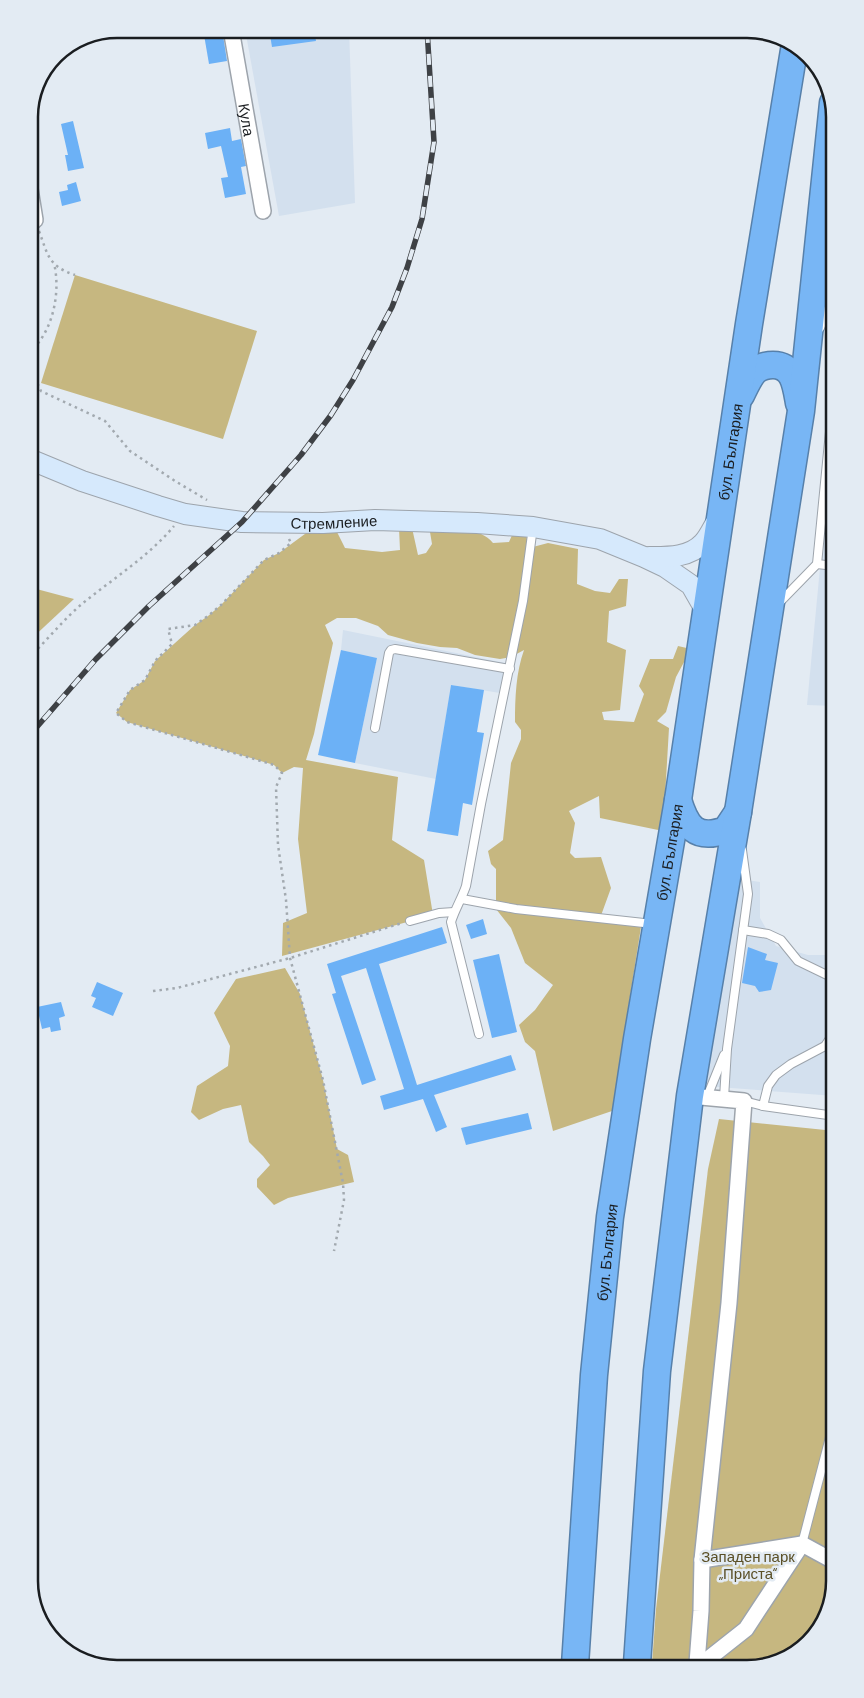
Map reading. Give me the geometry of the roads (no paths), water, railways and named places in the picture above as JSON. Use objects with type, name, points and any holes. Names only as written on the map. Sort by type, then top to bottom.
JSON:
[{"type":"highway","name":"бул. България","points":[[575,1660],[594,1374],[610,1217],[656,925],[678,800],[738,399],[794,53]]},
{"type":"highway","points":[[637,1660],[657,1371],[738,812],[801,411],[826,162]]},
{"type":"highway","points":[[738,399],[755,371],[767,365],[782,365],[790,372],[796,385],[801,411]]},
{"type":"highway","points":[[678,800],[684,820],[691,828],[708,834],[726,830],[738,812]]},
{"type":"street","name":"Кула","points":[[233,38],[263,211]]},
{"type":"street","name":"Стремление","points":[[38,463],[82,481],[185,514],[242,522],[323,523],[375,520],[476,523],[533,527],[600,539],[665,567],[691,585],[707,613]]},
{"type":"street","points":[[644,557],[676,557],[690,551],[702,544],[721,513]]},
{"type":"street","points":[[698,1096],[744,1101],[729,1303],[702,1560],[698,1660]]},
{"type":"street","points":[[702,1560],[802,1544],[826,1557]]},
{"type":"street","points":[[707,1660],[746,1629],[802,1544]]},
{"type":"lane","points":[[806,360],[826,312]]},
{"type":"lane","points":[[769,612],[817,564],[826,477]]},
{"type":"lane","points":[[479,1034],[451,922],[462,898],[510,670],[523,601],[533,527]]},
{"type":"lane","points":[[817,564],[826,565]]},
{"type":"lane","points":[[375,728],[391,650],[395,649],[510,670]]},
{"type":"lane","points":[[724,1098],[727,1049],[748,894],[738,812]]},
{"type":"lane","points":[[462,898],[516,909],[656,925]]},
{"type":"lane","points":[[410,921],[454,912]]},
{"type":"lane","points":[[743,930],[768,934],[781,940],[798,961],[826,975]]},
{"type":"lane","points":[[763,1106],[768,1086],[776,1075],[791,1064],[826,1044]]},
{"type":"lane","points":[[698,1096],[727,1049]]},
{"type":"lane","points":[[744,1101],[763,1106],[826,1115]]},
{"type":"lane","points":[[802,1544],[826,1452]]},
{"type":"railway","points":[[38,726],[96,659],[149,606],[242,522],[301,455],[331,415],[353,380],[392,307],[407,268],[422,219],[434,142],[428,38]]},
{"type":"park label","name":"Западен парк „Приста“","points":[[748,1564]]}]
